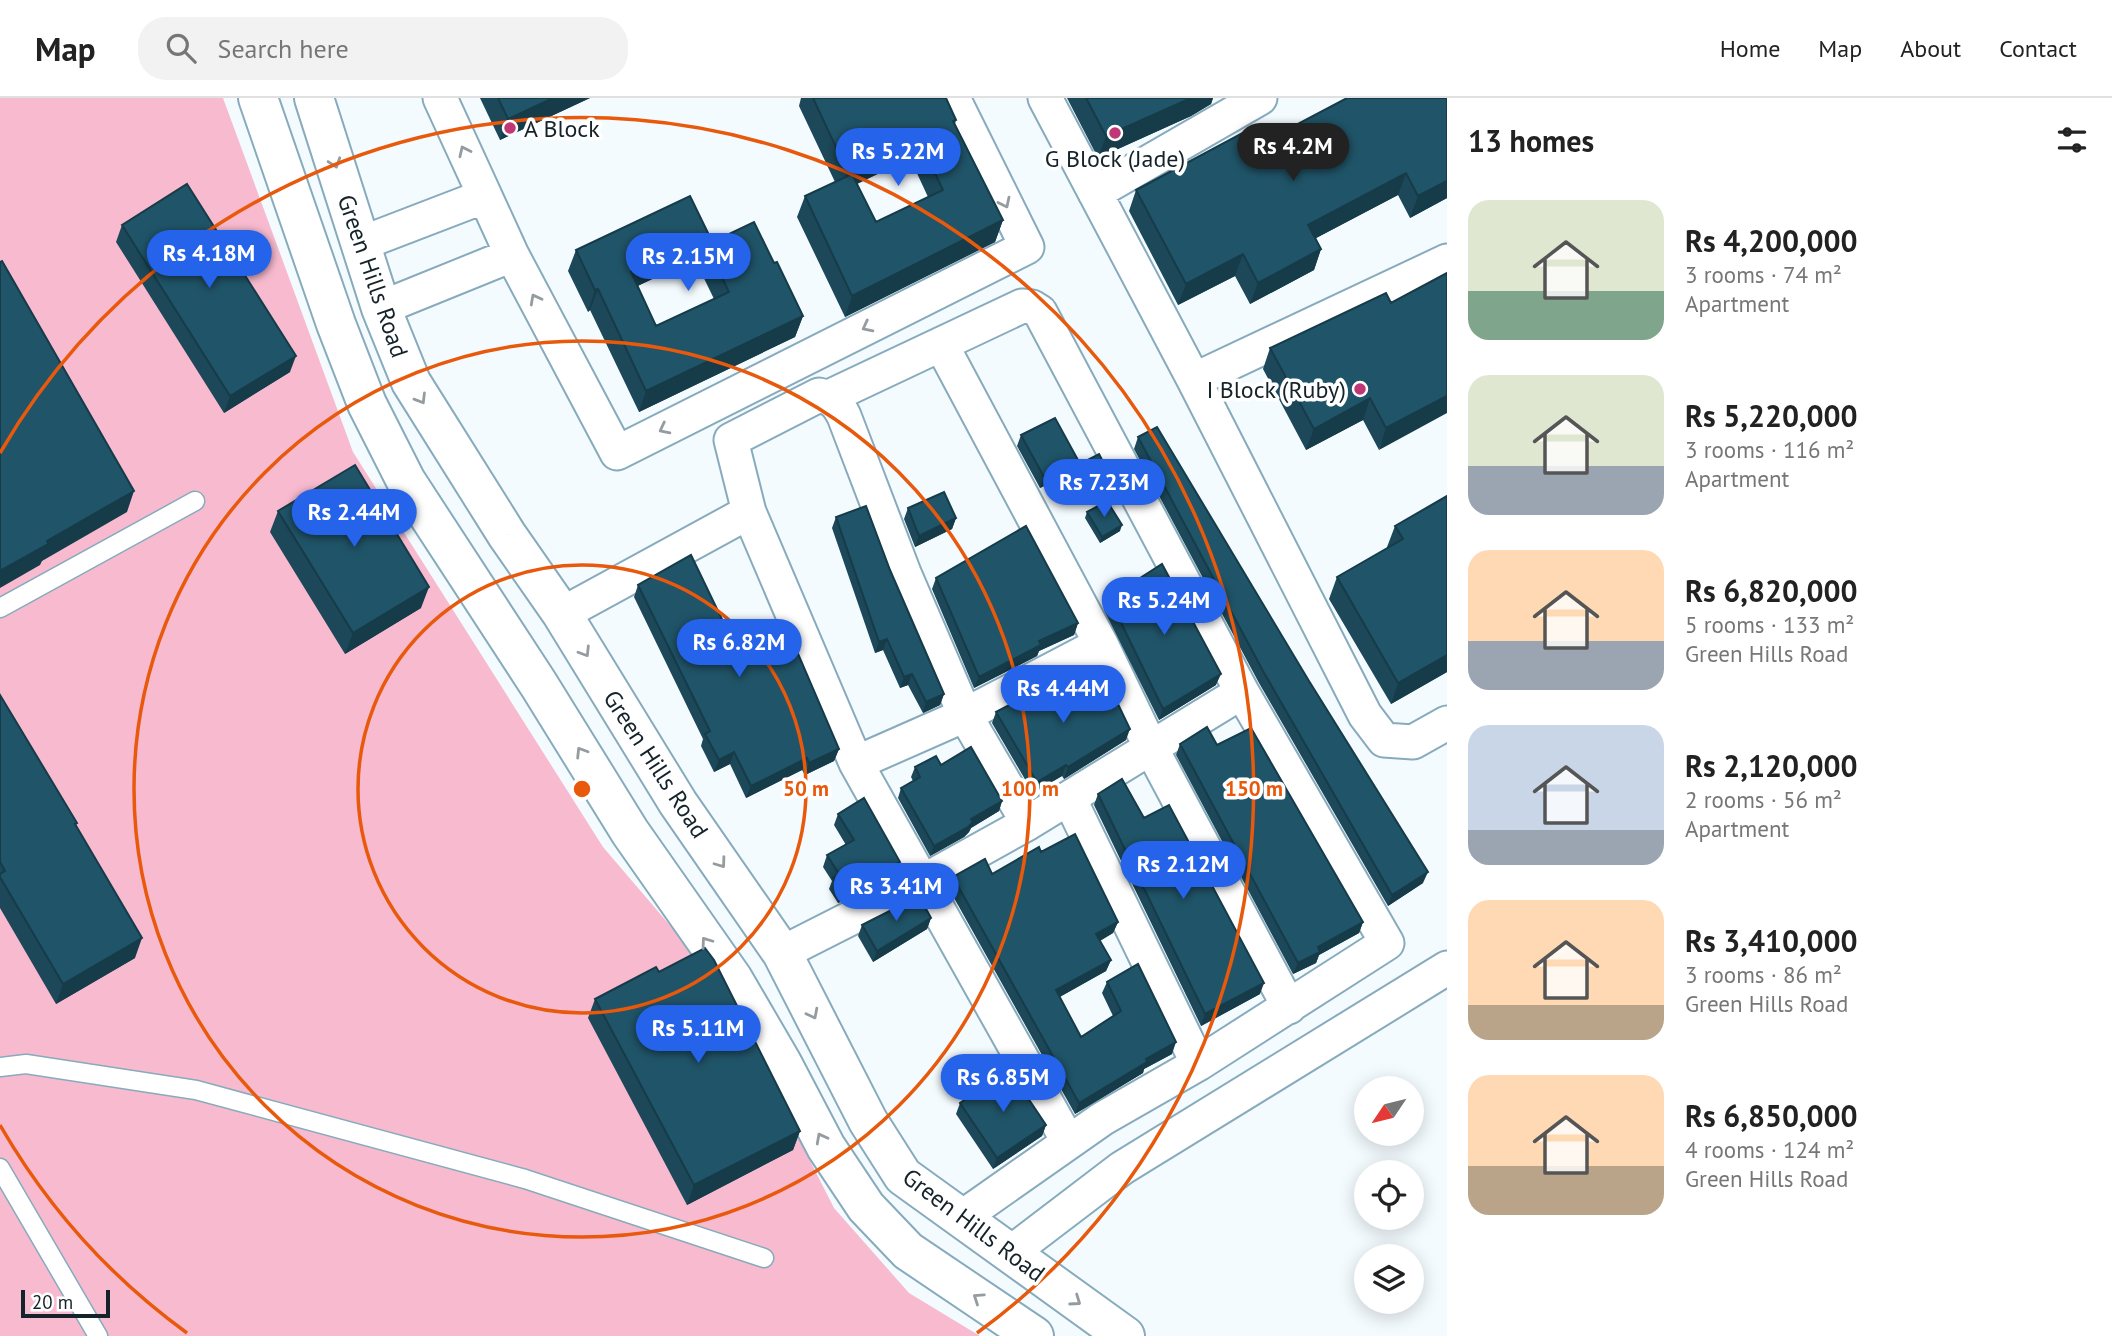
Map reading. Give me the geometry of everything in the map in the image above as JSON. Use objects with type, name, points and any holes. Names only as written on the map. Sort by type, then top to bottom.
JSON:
[{"type":"street","name":"Green Hills Road","points":[[258,98],[336,324],[367,404],[406,481],[539,685],[630,832],[733,979],[782,1063],[826,1147],[866,1207],[908,1251],[1034,1336]]},
{"type":"street","name":"Green Hills Road","points":[[314,98],[381,308],[411,382],[486,503],[562,614],[678,803],[782,953],[868,1121],[903,1176],[1125,1336]]},
{"type":"street","points":[[440,98],[512,255],[617,453],[1027,247],[953,98]]},
{"type":"street","points":[[1045,98],[1194,380],[1365,715],[1384,740],[1413,743],[1447,723]]},
{"type":"street","points":[[1095,193],[1261,98]]},
{"type":"street","points":[[360,244],[485,196]]},
{"type":"street","points":[[381,308],[512,255]]},
{"type":"street","points":[[1194,380],[1447,261]]},
{"type":"street","points":[[829,397],[1022,306],[1032,307],[1040,312],[1242,692],[1387,943],[1198,1064],[1068,1141],[961,1218]]},
{"type":"street","points":[[941,344],[1101,644],[1151,748],[1289,1007]]},
{"type":"street","points":[[1027,823],[965,715],[904,573],[838,405],[829,397],[819,395],[731,440],[744,500],[856,762],[1068,1141]]},
{"type":"street","points":[[562,614],[749,512]]},
{"type":"street","points":[[856,762],[965,715],[1101,644]]},
{"type":"street","points":[[782,953],[922,882],[1027,823],[1242,692]]},
{"type":"street","points":[[1069,798],[1198,1064]]},
{"type":"street","points":[[1009,1254],[1122,1168],[1447,968]]},
{"type":"lane","points":[[0,608],[195,501]]},
{"type":"lane","points":[[0,1067],[26,1064],[196,1090],[525,1179],[764,1258]]},
{"type":"lane","points":[[0,1168],[98,1336]]},
{"type":"shaded area","points":[[0,98],[223,98],[353,452],[603,847],[721,985],[834,1208],[909,1293],[980,1336],[0,1336]]},
{"type":"building","points":[[498,98],[553,98],[508,119]]},
{"type":"building","points":[[813,98],[946,98],[956,120],[953,121],[1003,220],[852,296],[805,196],[852,174],[876,222],[943,190],[923,148],[905,156],[900,146],[847,171]]},
{"type":"building","points":[[1086,98],[1191,98],[1106,136]]},
{"type":"building","points":[[1347,98],[1447,98],[1447,181],[1418,196],[1406,173],[1308,225],[1321,249],[1258,283],[1243,254],[1186,284],[1136,190],[1248,130],[1256,146]]},
{"type":"building","points":[[187,184],[296,356],[230,396],[122,225]]},
{"type":"building","points":[[690,196],[709,235],[631,272],[656,326],[729,292],[706,245],[754,222],[803,316],[646,391],[598,289],[595,290],[576,250]]},
{"type":"building","points":[[2,261],[134,491],[0,571],[0,262]]},
{"type":"building","name":"I Block (Ruby)","points":[[1447,273],[1447,396],[1386,428],[1370,398],[1314,429],[1270,348],[1386,293],[1391,303]]},
{"type":"building","points":[[1055,418],[1078,460],[1044,477],[1021,435]]},
{"type":"building","points":[[1157,427],[1309,681],[1428,872],[1392,895],[1263,671],[1138,437]]},
{"type":"building","points":[[1099,454],[1113,481],[1096,491],[1080,464]]},
{"type":"building","points":[[355,465],[429,587],[353,633],[278,511]]},
{"type":"building","points":[[944,492],[956,518],[919,536],[908,508]]},
{"type":"building","points":[[1447,496],[1447,655],[1398,683],[1337,577],[1403,539],[1395,526]]},
{"type":"building","points":[[1107,501],[1122,525],[1102,537],[1087,512]]},
{"type":"building","points":[[866,506],[890,570],[944,694],[926,702],[912,674],[904,677],[887,639],[879,642],[836,517]]},
{"type":"building","points":[[1026,526],[1078,623],[1039,641],[1041,645],[979,677],[936,578]]},
{"type":"building","points":[[691,555],[731,638],[760,624],[766,637],[787,628],[839,749],[809,763],[807,758],[751,786],[734,752],[719,760],[705,734],[710,731],[638,585]]},
{"type":"building","points":[[1162,564],[1221,674],[1163,709],[1109,598]]},
{"type":"building","points":[[1105,677],[1130,729],[1068,767],[1066,765],[1037,782],[996,712],[1060,678],[1070,697]]},
{"type":"building","points":[[0,695],[142,938],[63,984],[0,877],[5,871],[0,862]]},
{"type":"building","points":[[1207,727],[1217,745],[1251,728],[1363,922],[1318,947],[1320,952],[1298,963],[1180,744]]},
{"type":"building","points":[[971,747],[1002,801],[971,819],[973,822],[968,827],[934,846],[901,788],[920,777],[915,767],[936,756],[941,765]]},
{"type":"building","points":[[1122,779],[1144,818],[1169,805],[1264,983],[1205,1014],[1098,794]]},
{"type":"building","points":[[864,798],[900,862],[842,892],[833,878],[839,874],[827,855],[854,840],[838,814]]},
{"type":"building","points":[[1075,834],[1118,922],[1096,934],[1111,960],[1056,990],[1081,1037],[1121,1011],[1107,982],[1138,964],[1176,1042],[1079,1103],[953,877],[985,859],[992,874],[1039,847],[1041,852]]},
{"type":"building","points":[[919,896],[931,918],[877,951],[862,925]]},
{"type":"building","points":[[705,948],[714,960],[800,1131],[694,1185],[595,999],[656,967],[659,972]]},
{"type":"building","points":[[1009,1070],[1046,1125],[997,1158],[960,1103]]},
{"type":"place","name":"A Block","points":[[510,128]]},
{"type":"place","name":"G Block (Jade)","points":[[1115,133]]},
{"type":"place","name":"I Block (Ruby)","points":[[1360,389]]}]
